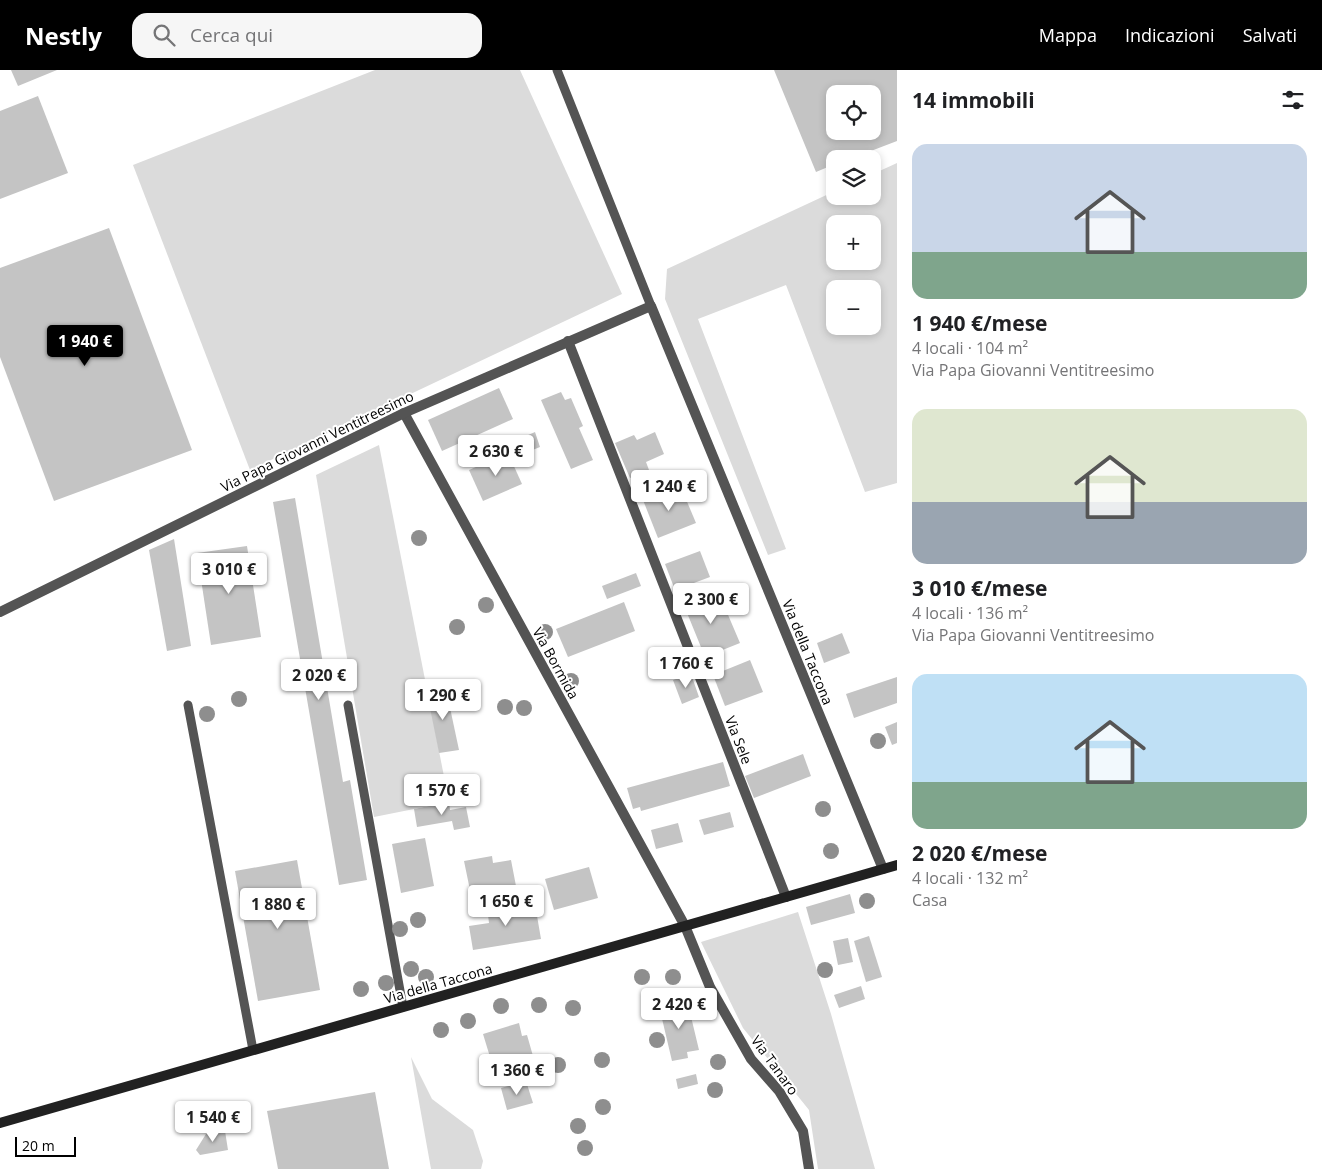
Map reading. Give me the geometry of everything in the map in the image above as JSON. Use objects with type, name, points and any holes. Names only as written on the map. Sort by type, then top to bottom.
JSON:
[{"type":"main road","name":"Via della Taccona","points":[[0,1123],[897,865]]},
{"type":"street","name":"Via Papa Giovanni Ventitreesimo","points":[[0,612],[404,413],[651,306]]},
{"type":"street","name":"Via della Taccona","points":[[651,306],[883,869]]},
{"type":"street","name":"Via Sele","points":[[568,341],[786,897]]},
{"type":"street","name":"Via Bormida","points":[[404,413],[685,926]]},
{"type":"street","name":"Via Tanaro","points":[[685,926],[710,987],[751,1059],[779,1091],[803,1131],[809,1169]]},
{"type":"lane","points":[[557,70],[651,306]]},
{"type":"lane","points":[[188,705],[253,1050]]},
{"type":"lane","points":[[348,705],[403,1007]]},
{"type":"shaded area","points":[[375,70],[520,70],[622,294],[250,470],[133,165]]},
{"type":"shaded area","points":[[897,163],[897,483],[865,492],[786,285],[698,319],[786,549],[768,555],[665,299],[667,269],[826,195],[826,205],[881,205],[881,170]]},
{"type":"shaded area","points":[[379,445],[449,802],[374,817],[316,475]]},
{"type":"shaded area","points":[[798,912],[831,1014],[875,1169],[818,1169],[809,1110],[743,1028],[701,942]]},
{"type":"shaded area","points":[[411,1057],[432,1099],[473,1130],[483,1161],[481,1169],[431,1169]]},
{"type":"building","points":[[11,70],[57,70],[18,86]]},
{"type":"building","points":[[774,70],[897,70],[897,141],[874,150],[826,150],[826,168],[816,172]]},
{"type":"building","points":[[38,96],[68,173],[0,199],[0,111]]},
{"type":"building","points":[[109,228],[192,450],[54,501],[0,357],[0,268]]},
{"type":"building","points":[[499,388],[513,419],[442,451],[428,420]]},
{"type":"building","points":[[561,392],[565,400],[571,398],[583,426],[579,428],[593,460],[571,469],[541,400]]},
{"type":"building","points":[[535,432],[540,447],[525,453],[519,439]]},
{"type":"building","points":[[655,432],[664,454],[646,462],[649,470],[630,478],[615,443],[634,435],[637,440]]},
{"type":"building","points":[[508,453],[522,484],[483,501],[469,470]]},
{"type":"building","points":[[680,485],[696,523],[658,538],[643,500]]},
{"type":"building","points":[[295,498],[343,782],[350,780],[367,880],[339,885],[273,502]]},
{"type":"building","points":[[174,539],[191,646],[167,651],[149,550]]},
{"type":"building","points":[[247,546],[261,637],[211,645],[197,553]]},
{"type":"building","points":[[700,551],[710,577],[675,590],[665,564]]},
{"type":"building","points":[[636,573],[641,586],[607,599],[602,586]]},
{"type":"building","points":[[699,596],[702,604],[720,596],[740,643],[705,657],[683,603]]},
{"type":"building","points":[[624,602],[635,631],[568,657],[556,629]]},
{"type":"building","points":[[842,633],[850,653],[824,663],[817,643]]},
{"type":"building","points":[[750,660],[763,692],[725,706],[713,675]]},
{"type":"building","points":[[691,674],[699,697],[682,704],[673,680]]},
{"type":"building","points":[[897,677],[897,703],[854,718],[846,694]]},
{"type":"building","points":[[446,689],[459,750],[439,753],[427,693]]},
{"type":"building","points":[[897,722],[897,743],[892,745],[885,727]]},
{"type":"building","points":[[803,754],[811,776],[754,798],[745,776]]},
{"type":"building","points":[[723,762],[730,786],[641,811],[640,807],[633,809],[627,788]]},
{"type":"building","points":[[449,802],[450,810],[466,807],[470,827],[454,830],[452,821],[417,827],[414,809]]},
{"type":"building","points":[[730,812],[734,827],[704,835],[699,820]]},
{"type":"building","points":[[678,823],[683,842],[656,849],[651,830]]},
{"type":"building","points":[[425,838],[434,886],[401,893],[392,844]]},
{"type":"building","points":[[492,856],[493,863],[511,860],[516,886],[471,895],[464,861]]},
{"type":"building","points":[[297,860],[320,990],[258,1001],[235,871]]},
{"type":"building","points":[[589,867],[598,898],[554,910],[545,879]]},
{"type":"building","points":[[850,894],[855,913],[811,925],[806,907]]},
{"type":"building","points":[[519,902],[521,912],[536,910],[541,939],[473,950],[469,926],[489,923],[487,907]]},
{"type":"building","points":[[869,936],[882,977],[866,982],[854,941]]},
{"type":"building","points":[[848,938],[853,962],[838,965],[833,941]]},
{"type":"building","points":[[861,986],[865,999],[839,1008],[834,995]]},
{"type":"building","points":[[687,1000],[699,1050],[687,1052],[688,1058],[672,1061],[659,1006]]},
{"type":"building","points":[[519,1023],[522,1036],[527,1035],[533,1056],[510,1063],[513,1071],[502,1074],[500,1068],[494,1070],[483,1034]]},
{"type":"building","points":[[696,1074],[698,1084],[678,1089],[676,1079]]},
{"type":"building","points":[[526,1081],[533,1103],[507,1110],[501,1088]]},
{"type":"building","points":[[375,1092],[389,1169],[278,1169],[267,1111]]},
{"type":"building","points":[[225,1131],[228,1150],[200,1155],[196,1150],[206,1134]]}]
